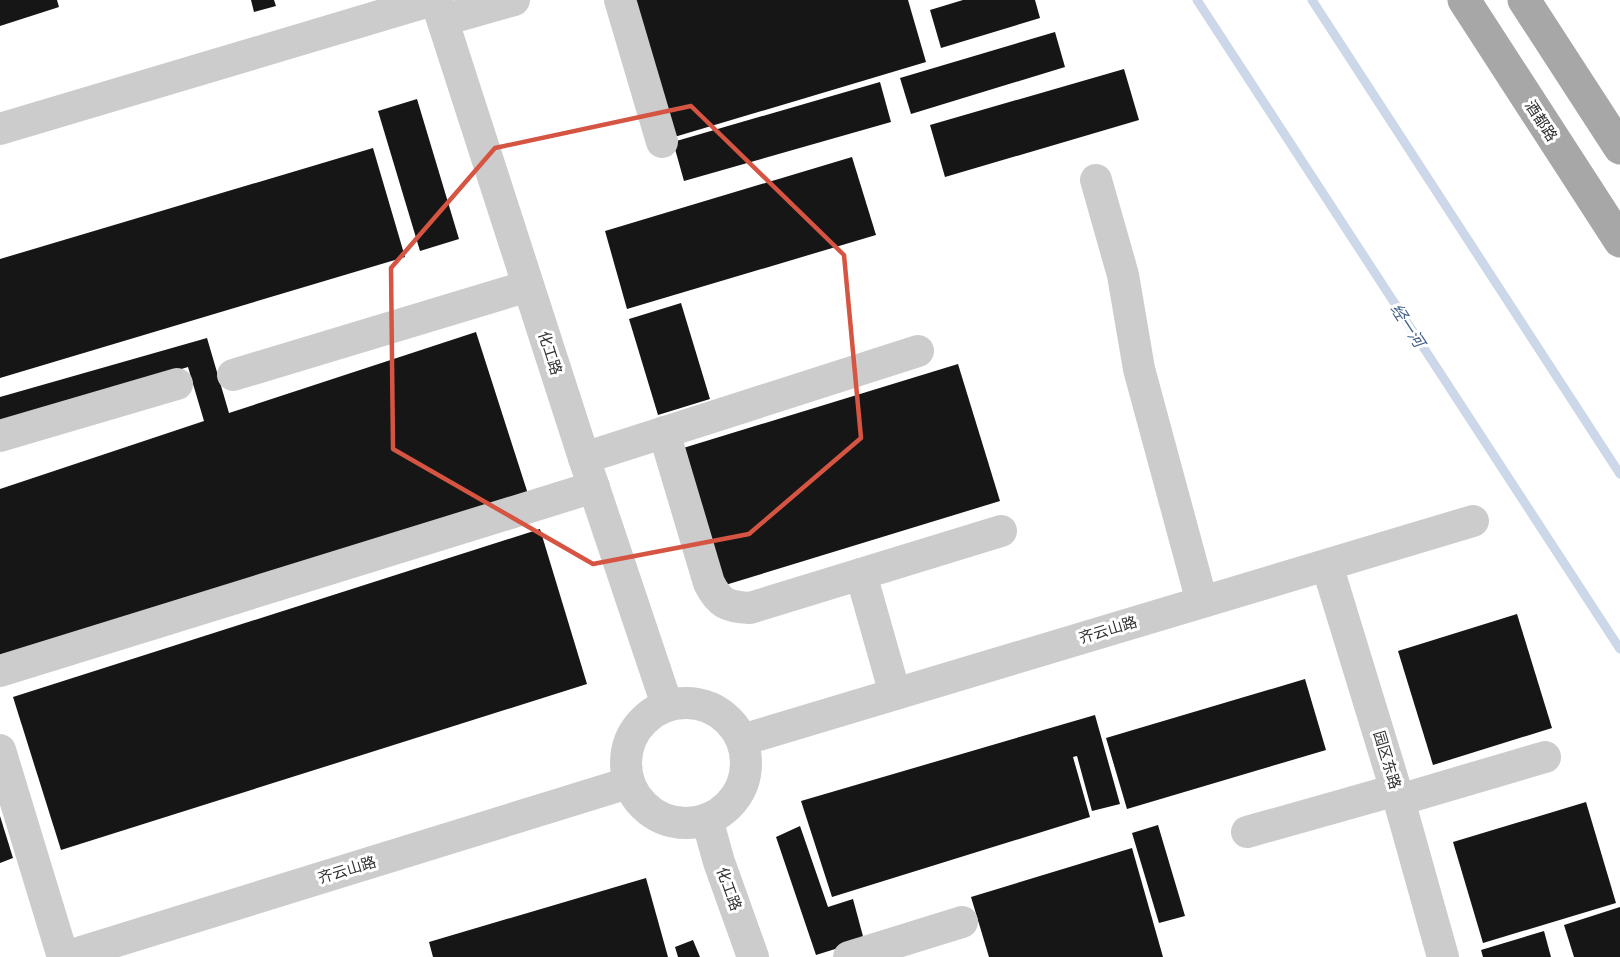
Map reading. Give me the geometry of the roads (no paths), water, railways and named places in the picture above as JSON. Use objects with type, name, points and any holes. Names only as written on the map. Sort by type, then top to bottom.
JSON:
[{"type":"main road","name":"酒都路","points":[[1464,0],[1620,241]]},
{"type":"main road","points":[[1524,0],[1620,148]]},
{"type":"street","points":[[0,129],[437,7],[514,0]]},
{"type":"street","points":[[620,0],[662,142]]},
{"type":"street","name":"化工路","points":[[437,7],[667,705]]},
{"type":"street","points":[[1096,180],[1123,275],[1139,369],[1202,602]]},
{"type":"street","points":[[233,375],[528,286]]},
{"type":"street","points":[[584,458],[918,351]]},
{"type":"street","points":[[0,436],[177,384]]},
{"type":"street","points":[[664,432],[709,583],[716,596],[725,604],[750,608],[1001,531]]},
{"type":"street","points":[[0,671],[594,487]]},
{"type":"street","name":"齐云山路","points":[[742,740],[1473,521]]},
{"type":"street","name":"园区东路","points":[[1327,565],[1397,795],[1443,957]]},
{"type":"street","points":[[861,574],[895,694]]},
{"type":"street","points":[[682,702],[697,703],[711,708],[725,716],[735,727],[742,740],[746,768],[737,795],[724,810],[707,819],[692,823],[660,818],[646,809],[628,783],[625,769],[629,742],[635,730],[644,720],[667,705],[682,702]]},
{"type":"street","points":[[0,750],[64,957]]},
{"type":"street","points":[[1247,832],[1545,757]]},
{"type":"street","name":"齐云山路","points":[[64,957],[628,783]]},
{"type":"street","name":"化工路","points":[[707,819],[719,861],[753,957]]},
{"type":"street","points":[[849,957],[962,922]]},
{"type":"waterway","name":"经一河","points":[[1197,0],[1620,649]]},
{"type":"waterway","name":"经一河","points":[[1312,0],[1620,474]]}]
